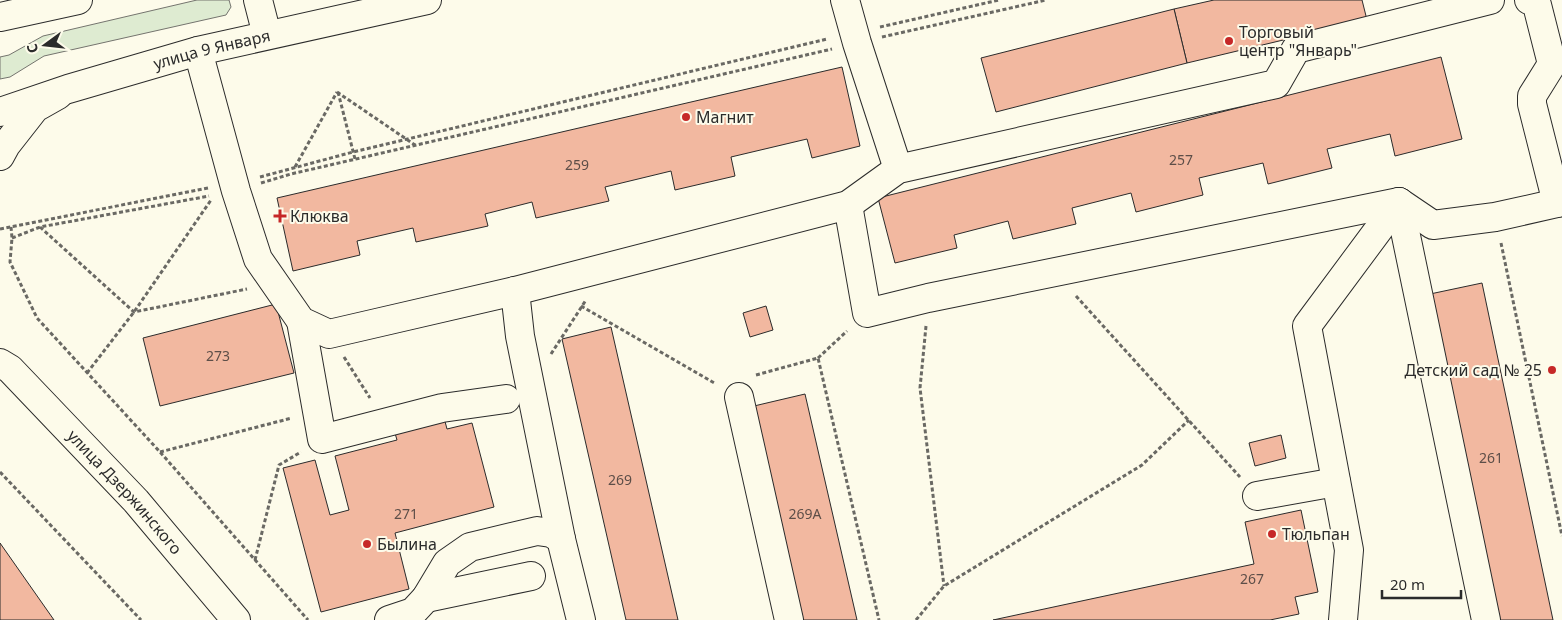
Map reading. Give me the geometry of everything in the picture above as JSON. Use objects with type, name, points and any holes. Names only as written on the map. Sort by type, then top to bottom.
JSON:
[{"type":"main road","points":[[0,17],[78,0]]},
{"type":"main road","points":[[258,0],[267,35]]},
{"type":"main road","name":"улица 9 Января","points":[[0,112],[68,89],[198,51],[349,19],[427,0]]},
{"type":"main road","points":[[845,0],[898,170]]},
{"type":"main road","points":[[301,321],[329,334],[548,283],[848,205],[898,170],[1276,84],[1296,48],[1490,0]]},
{"type":"main road","points":[[848,205],[867,313],[928,298],[1399,202],[1433,225],[1495,217],[1560,203],[1532,104],[1532,96],[1557,63],[1537,5],[1533,0],[1529,0]]},
{"type":"main road","points":[[198,51],[235,187],[258,259],[301,321],[322,438],[442,408],[506,399]]},
{"type":"main road","points":[[0,156],[6,145],[36,108],[68,89]]},
{"type":"main road","points":[[1343,620],[1349,550],[1307,326],[1399,202]]},
{"type":"main road","points":[[1399,202],[1486,620]]},
{"type":"main road","points":[[515,291],[520,336],[561,539],[581,620]]},
{"type":"main road","name":"улица Дзержинского","points":[[3,359],[136,501],[236,620]]},
{"type":"main road","points":[[739,397],[789,620]]},
{"type":"main road","points":[[1257,496],[1336,482]]},
{"type":"main road","points":[[389,620],[414,612],[426,598],[447,563],[470,547],[537,531],[550,533],[561,539]]},
{"type":"main road","points":[[426,598],[531,576]]},
{"type":"path","points":[[0,229],[235,187],[856,38],[999,0]]},
{"type":"path","points":[[235,187],[295,168],[407,139],[856,38],[1046,0]]},
{"type":"path","points":[[337,92],[416,145]]},
{"type":"path","points":[[337,92],[355,159]]},
{"type":"path","points":[[291,174],[337,92]]},
{"type":"path","points":[[12,238],[40,227],[214,195],[134,312],[87,373]]},
{"type":"path","points":[[1495,217],[1562,536]]},
{"type":"path","points":[[11,227],[10,262],[37,318],[160,452],[308,620]]},
{"type":"path","points":[[40,227],[134,312]]},
{"type":"path","points":[[530,384],[606,268]]},
{"type":"path","points":[[1055,273],[1257,496]]},
{"type":"path","points":[[134,312],[274,283]]},
{"type":"path","points":[[548,283],[582,307],[739,397]]},
{"type":"path","points":[[928,298],[920,388],[944,586]]},
{"type":"path","points":[[755,376],[818,358],[867,313]]},
{"type":"path","points":[[329,334],[386,422]]},
{"type":"path","points":[[818,358],[879,620]]},
{"type":"path","points":[[160,452],[317,412]]},
{"type":"path","points":[[916,620],[944,586],[1142,465],[1189,420]]},
{"type":"path","points":[[255,561],[279,465],[322,438]]},
{"type":"path","points":[[0,472],[141,620]]},
{"type":"green space","points":[[197,0],[229,0],[231,7],[226,15],[44,56],[10,77],[0,79],[0,57],[9,55],[43,36]]},
{"type":"building","name":"Торговый центр \"Январь\"","points":[[1214,0],[1362,0],[1367,20],[1187,63],[1174,9]]},
{"type":"building","points":[[1174,9],[1187,63],[996,112],[981,58]]},
{"type":"building","points":[[1441,57],[1462,139],[1395,156],[1390,134],[1327,149],[1332,168],[1268,184],[1263,163],[1199,178],[1203,195],[1136,212],[1131,193],[1072,208],[1076,224],[1013,239],[1008,221],[954,235],[957,248],[895,263],[878,198]]},
{"type":"building","points":[[842,67],[860,146],[812,158],[807,139],[731,157],[735,176],[675,190],[671,171],[605,187],[609,201],[536,218],[532,202],[485,214],[488,226],[416,242],[413,228],[357,241],[360,255],[293,271],[277,198]]},
{"type":"building","points":[[1482,283],[1553,620],[1498,620],[1430,294]]},
{"type":"building","points":[[276,304],[294,373],[160,406],[143,338]]},
{"type":"building","points":[[766,306],[773,330],[750,337],[743,313]]},
{"type":"building","points":[[611,327],[678,620],[626,620],[562,339]]},
{"type":"building","points":[[805,394],[857,620],[803,620],[754,406]]},
{"type":"building","points":[[442,410],[447,429],[472,423],[494,507],[395,533],[409,589],[321,612],[283,468],[315,460],[330,515],[349,510],[335,456],[397,440],[392,423]]},
{"type":"building","points":[[1281,435],[1286,458],[1255,466],[1249,443]]},
{"type":"building","points":[[1301,510],[1318,592],[1295,597],[1299,614],[1270,620],[993,620],[1254,564],[1245,522]]},
{"type":"building","points":[[0,543],[54,620],[0,620]]},
{"type":"place","name":"Торговый центр \"Январь\"","points":[[1229,41]]},
{"type":"place","name":"Магнит","points":[[686,117]]},
{"type":"place","name":"Клюква","points":[[280,216]]},
{"type":"place","name":"Детский сад № 25","points":[[1552,370]]},
{"type":"place","name":"Тюльпан","points":[[1272,534]]},
{"type":"place","name":"Былина","points":[[367,544]]}]
